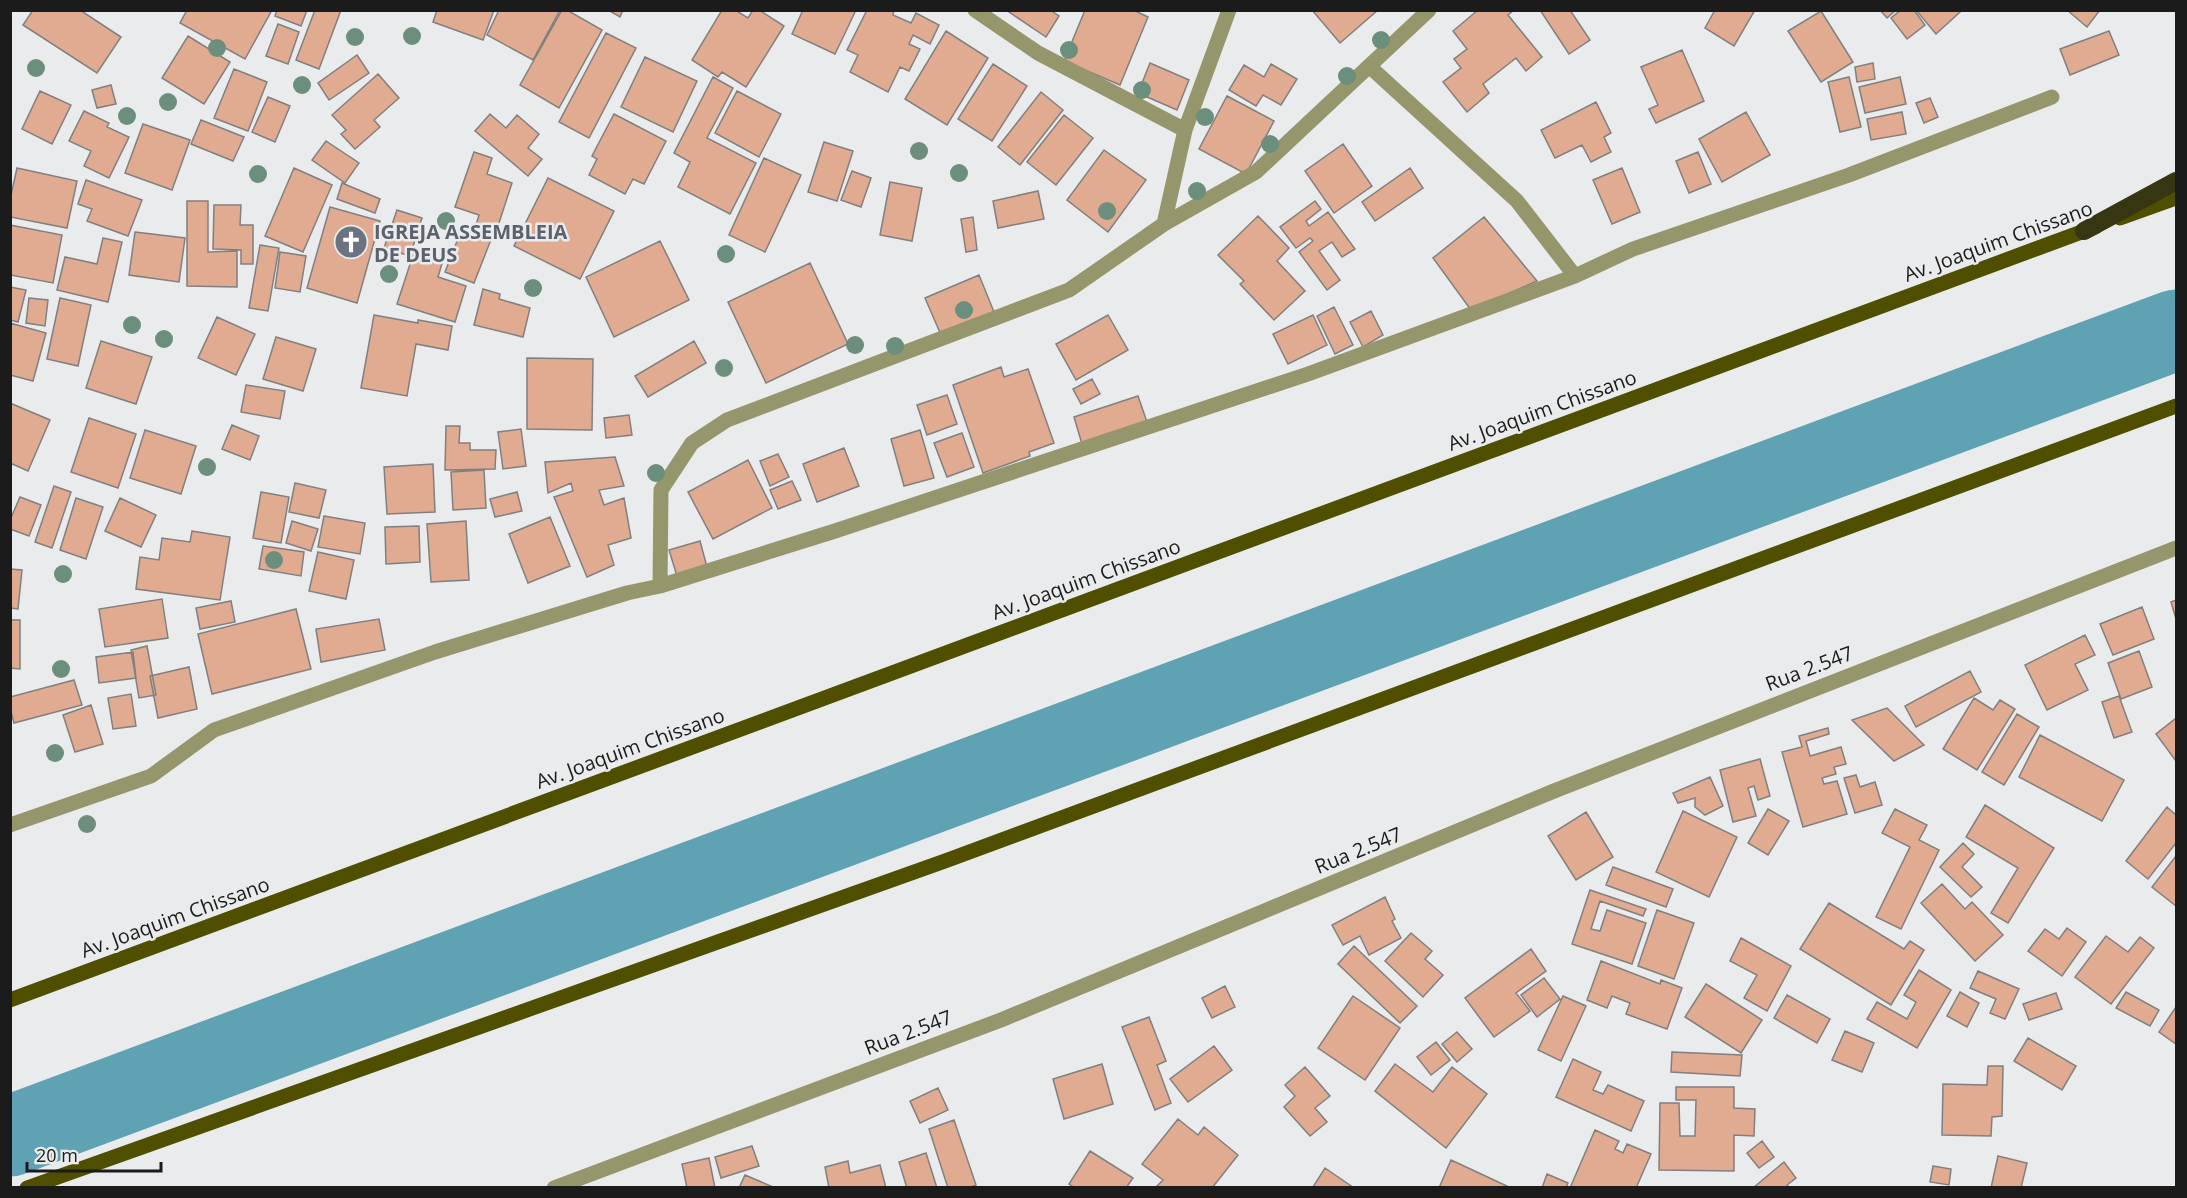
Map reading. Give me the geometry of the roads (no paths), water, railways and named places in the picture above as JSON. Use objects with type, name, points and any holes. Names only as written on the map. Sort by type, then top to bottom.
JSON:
[{"type":"highway","points":[[2085,231],[2176,181]]},
{"type":"main road","name":"Av. Joaquim Chissano","points":[[10,1000],[2176,198]]},
{"type":"main road","points":[[27,1188],[945,861],[2176,406]]},
{"type":"street","points":[[975,10],[1038,53],[1185,130]]},
{"type":"street","points":[[1164,224],[1185,130],[1229,10]]},
{"type":"street","points":[[660,586],[661,490],[692,443],[727,420],[1069,290],[1164,224],[1256,172],[1428,10]]},
{"type":"street","points":[[1369,66],[1517,201],[1575,276]]},
{"type":"street","points":[[10,825],[151,776],[214,730],[435,652],[627,593],[660,586],[835,531],[1308,374],[1575,276],[1633,249],[1849,175],[2052,97]]},
{"type":"street","name":"Rua 2.547","points":[[554,1188],[1000,1020],[1554,791],[2176,548]]},
{"type":"waterway","points":[[10,1136],[2176,330]]},
{"type":"place","name":"IGREJA ASSEMBLEIA DE DEUS","points":[[351,242]]}]
